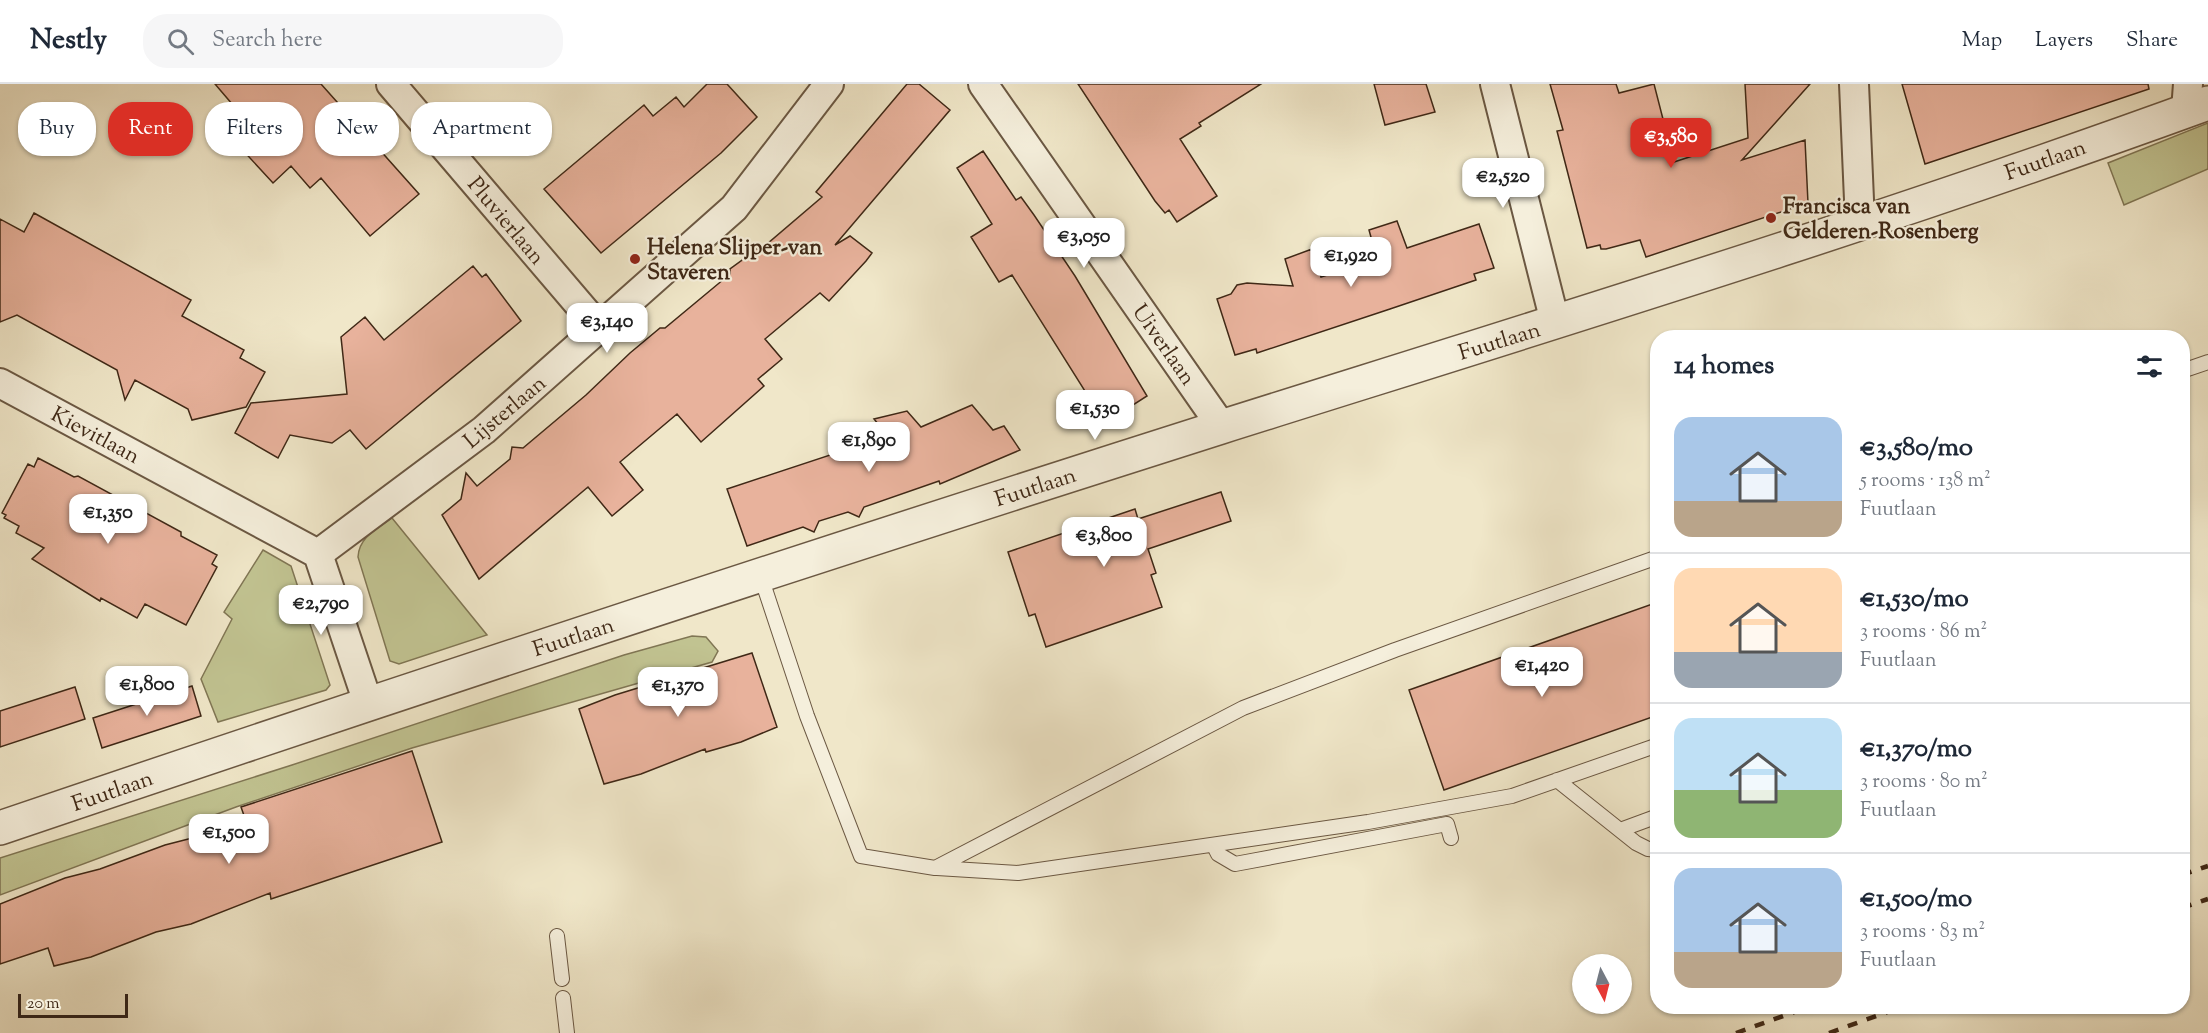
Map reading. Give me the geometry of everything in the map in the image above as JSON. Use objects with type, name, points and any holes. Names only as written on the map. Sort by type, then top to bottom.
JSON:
[{"type":"street","name":"Pluvierlaan","points":[[391,84],[600,329]]},
{"type":"street","name":"Lijsterlaan","points":[[318,554],[484,430],[734,208],[829,84]]},
{"type":"street","name":"Uiverlaan","points":[[983,84],[1222,427]]},
{"type":"street","points":[[1495,84],[1555,322]]},
{"type":"street","points":[[1854,84],[1860,223]]},
{"type":"street","name":"Fuutlaan","points":[[0,828],[368,703],[760,574],[1860,223],[2194,100]]},
{"type":"street","name":"Kievitlaan","points":[[0,383],[318,554]]},
{"type":"street","points":[[318,554],[368,703]]},
{"type":"lane","points":[[2190,368],[2208,362]]},
{"type":"lane","points":[[935,868],[1243,708],[1395,650],[1650,560]]},
{"type":"lane","points":[[760,574],[807,716],[861,856],[935,868],[1018,873],[1214,846],[1512,796],[1650,748]]},
{"type":"lane","points":[[1557,780],[1642,847],[1650,848]]},
{"type":"lane","points":[[1620,830],[1650,819]]},
{"type":"lane","points":[[1214,846],[1218,854],[1235,864],[1448,824],[1451,838]]},
{"type":"lane","points":[[557,936],[562,979]]},
{"type":"lane","points":[[563,998],[567,1033]]},
{"type":"green space","points":[[2208,123],[2208,169],[2124,205],[2108,163]]},
{"type":"green space","points":[[392,518],[487,635],[399,664],[390,661],[358,557],[365,539]]},
{"type":"green space","points":[[263,550],[291,566],[330,685],[326,690],[218,722],[201,679],[232,619],[224,612]]},
{"type":"green space","points":[[692,636],[706,637],[718,651],[712,662],[412,748],[236,807],[0,895],[0,858],[292,765],[624,655]]},
{"type":"building","points":[[215,84],[321,84],[337,102],[315,102],[315,156],[385,156],[419,194],[370,236],[321,178],[310,188],[291,166],[273,183],[248,156],[303,156],[303,102],[230,102]]},
{"type":"building","points":[[707,84],[727,84],[757,117],[721,153],[601,253],[544,189],[644,105],[653,116],[676,97],[684,107]]},
{"type":"building","points":[[907,84],[919,84],[950,110],[835,245],[850,236],[872,253],[866,261],[829,301],[820,293],[765,339],[782,359],[758,379],[764,386],[701,442],[677,414],[620,462],[643,490],[612,516],[588,487],[479,579],[442,515],[461,499],[466,473],[477,486],[510,459],[512,447],[523,448],[586,395],[630,353],[660,328],[665,328],[730,274],[730,269],[749,255],[751,249],[761,249],[822,197],[816,192]]},
{"type":"building","points":[[1078,84],[1261,84],[1199,123],[1201,126],[1180,139],[1217,196],[1177,222],[1169,210],[1165,213],[1155,201]]},
{"type":"building","points":[[1374,84],[1426,84],[1435,112],[1385,125]]},
{"type":"building","points":[[1550,84],[1616,84],[1619,93],[1654,84],[1674,162],[1748,138],[1745,84],[1810,84],[1742,160],[1805,140],[1808,203],[1646,257],[1640,240],[1606,249],[1601,249],[1600,245],[1587,248],[1557,131],[1563,130]]},
{"type":"building","points":[[1902,84],[2148,84],[2149,89],[1925,164]]},
{"type":"building","points":[[983,151],[1016,200],[1021,197],[1075,276],[1147,396],[1105,423],[1012,275],[999,282],[971,237],[992,224],[957,168]]},
{"type":"building","points":[[34,213],[191,300],[182,316],[244,350],[240,358],[265,372],[246,407],[192,420],[188,409],[135,380],[125,400],[117,370],[17,315],[0,322],[0,219],[24,232]]},
{"type":"building","points":[[1397,221],[1407,248],[1479,224],[1494,268],[1474,274],[1476,280],[1390,309],[1257,353],[1256,349],[1235,355],[1217,299],[1231,294],[1237,285],[1247,283],[1293,286],[1285,259],[1312,249],[1321,277],[1377,259],[1369,230]]},
{"type":"building","points":[[473,266],[482,277],[486,274],[521,321],[366,449],[350,430],[332,443],[290,435],[278,458],[235,433],[251,403],[347,394],[341,337],[365,317],[384,340]]},
{"type":"building","points":[[972,405],[993,430],[1004,426],[1020,450],[940,484],[939,481],[864,507],[859,517],[848,512],[819,521],[814,532],[803,527],[747,546],[727,489],[888,436],[874,419],[907,411],[921,427]]},
{"type":"building","points":[[38,458],[74,477],[78,476],[181,532],[181,536],[217,555],[212,564],[217,567],[186,625],[145,604],[137,618],[101,598],[100,601],[32,559],[44,548],[16,533],[19,526],[4,518],[6,515],[2,513],[28,464],[34,467]]},
{"type":"building","points":[[1221,492],[1231,521],[1148,549],[1156,573],[1151,575],[1162,607],[1046,647],[1035,614],[1029,616],[1008,552],[1135,509],[1138,519]]},
{"type":"building","points":[[1650,605],[1650,718],[1444,790],[1409,690]]},
{"type":"building","points":[[752,653],[777,727],[741,742],[706,752],[705,749],[641,774],[604,784],[579,709],[615,695]]},
{"type":"building","points":[[192,686],[201,716],[102,748],[93,718]]},
{"type":"building","points":[[75,687],[85,719],[0,747],[0,711]]},
{"type":"building","points":[[412,751],[442,842],[271,899],[270,893],[191,924],[156,932],[91,957],[54,966],[48,948],[0,964],[0,904],[65,878],[100,869],[165,845],[247,824],[241,807]]},
{"type":"railway","points":[[2190,872],[2208,866]]},
{"type":"railway","points":[[2190,905],[2208,899]]},
{"type":"railway","points":[[1736,1033],[1789,1014]]},
{"type":"railway","points":[[1829,1033],[1882,1014]]},
{"type":"place","name":"Francisca van Gelderen-Rosenberg","points":[[1771,218]]},
{"type":"place","name":"Helena Slijper-van Staveren","points":[[635,259]]}]
